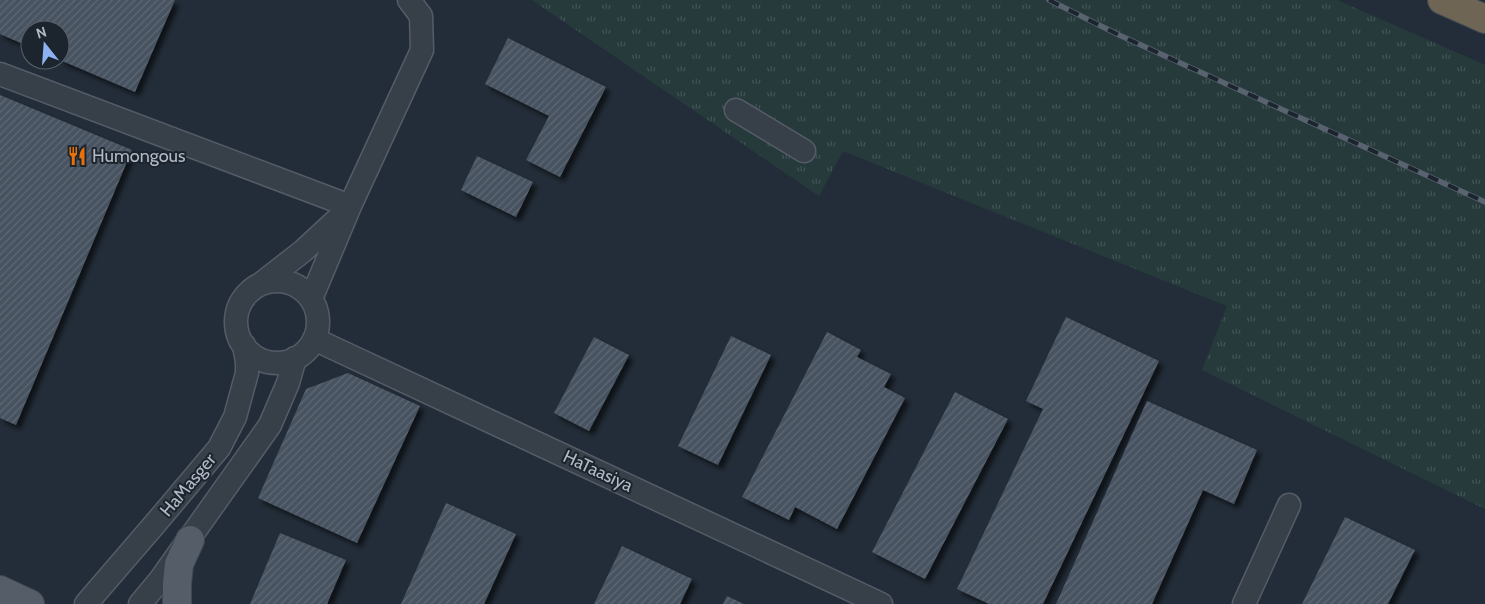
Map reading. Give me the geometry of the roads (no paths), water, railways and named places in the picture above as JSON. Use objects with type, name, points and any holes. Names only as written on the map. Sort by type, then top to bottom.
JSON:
[{"type":"highway","points":[[1442,0],[1485,19]]},
{"type":"main road","points":[[177,604],[179,564],[190,540]]},
{"type":"main road","points":[[0,590],[30,604]]},
{"type":"street","points":[[311,298],[350,206],[422,50],[421,16],[409,0]]},
{"type":"street","points":[[0,74],[350,206]]},
{"type":"street","points":[[736,110],[804,151]]},
{"type":"street","name":"HaMasger","points":[[86,604],[219,448],[235,417],[247,373],[244,345],[239,338],[236,325],[237,312],[242,300],[251,290],[324,233],[350,206]]},
{"type":"street","points":[[244,345],[256,357],[269,362],[282,362],[295,358],[306,350],[314,339],[318,325],[317,311],[311,298],[301,289],[289,283],[276,281],[262,283]]},
{"type":"street","name":"HaTaasiya","points":[[314,339],[882,604]]},
{"type":"street","name":"HaMasger","points":[[140,604],[190,540],[270,425],[288,383],[295,358]]},
{"type":"street","points":[[1244,604],[1289,505]]},
{"type":"railway","points":[[1049,0],[1119,35],[1485,202]]},
{"type":"place","name":"Humongous","points":[[77,156]]}]
